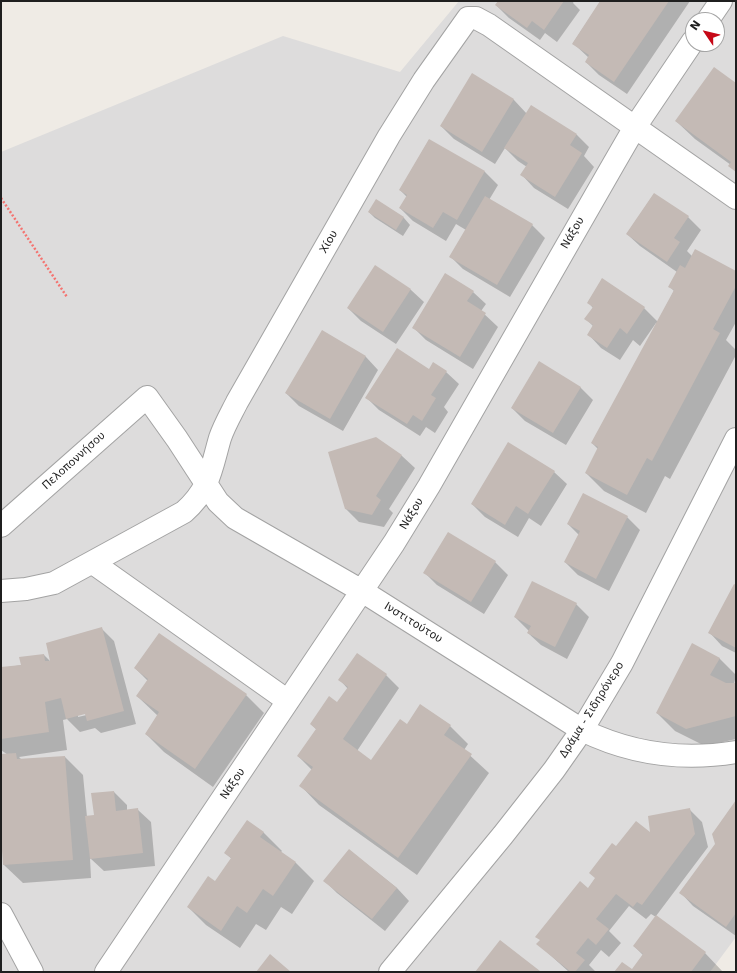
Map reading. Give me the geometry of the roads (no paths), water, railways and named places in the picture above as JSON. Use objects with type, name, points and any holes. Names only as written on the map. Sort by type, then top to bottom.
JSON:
[{"type":"street","points":[[713,12],[721,1]]},
{"type":"street","name":"Χίου","points":[[207,484],[220,438],[237,402],[389,136],[424,80],[468,18],[476,18],[489,25],[635,127]]},
{"type":"street","name":"Νάξου","points":[[106,972],[362,591],[429,486],[635,127],[686,52]]},
{"type":"street","points":[[635,127],[736,198]]},
{"type":"street","name":"Ινστιτούτου","points":[[147,397],[218,502],[235,518],[362,591],[582,730],[626,747],[669,756],[703,756],[736,752]]},
{"type":"street","name":"Πελοποννήσου","points":[[1,526],[147,397]]},
{"type":"street","name":"Δράμα - Σιδηρόνερο","points":[[390,972],[503,835],[554,770],[582,730],[626,657],[736,439]]},
{"type":"street","points":[[1,591],[26,589],[54,583],[93,563],[184,512],[201,495],[207,484]]},
{"type":"street","points":[[93,563],[288,701]]},
{"type":"street","points":[[1,914],[32,972]]}]
